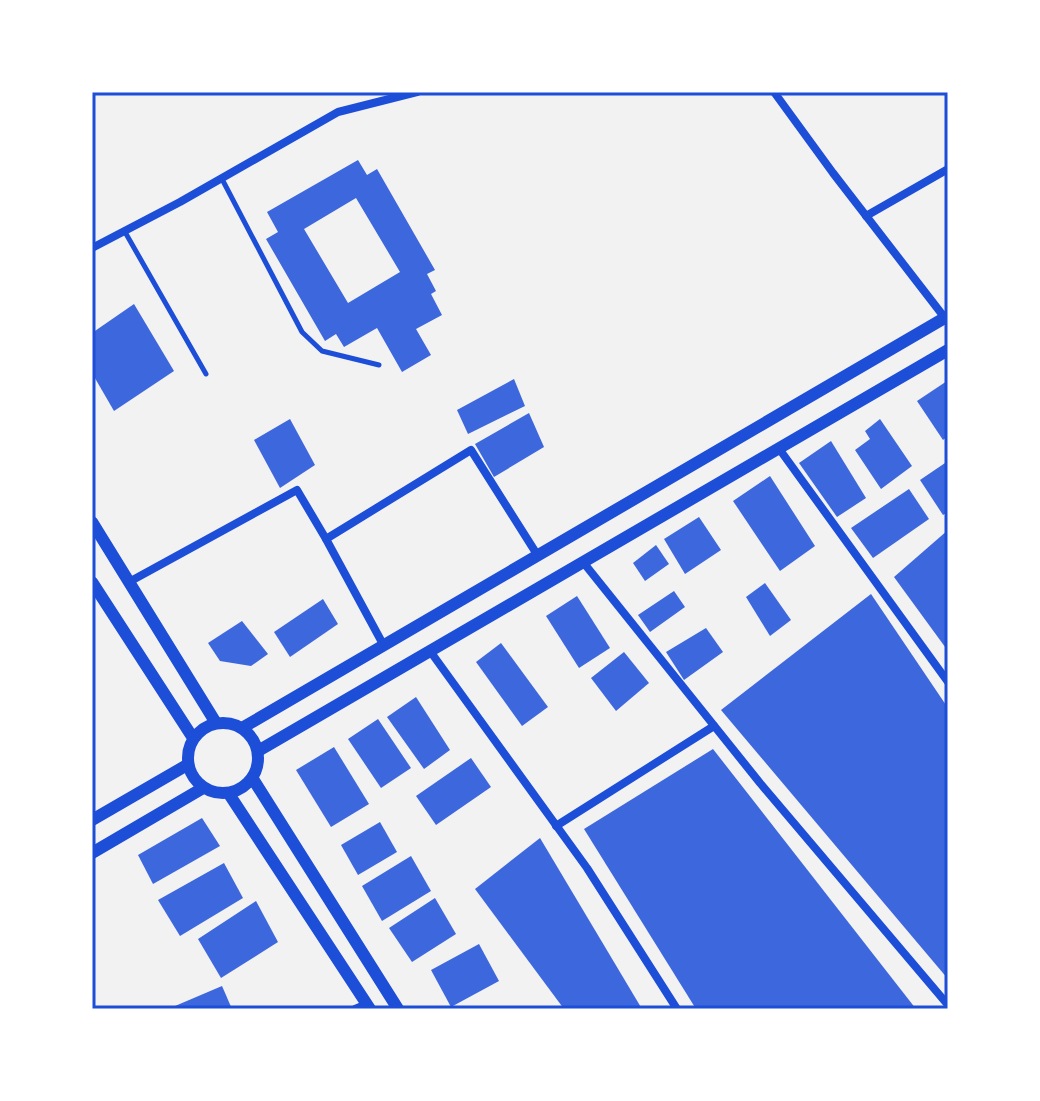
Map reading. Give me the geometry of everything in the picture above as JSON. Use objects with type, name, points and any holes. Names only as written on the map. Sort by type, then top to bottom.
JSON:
[{"type":"street","points":[[92,248],[338,112],[382,96],[417,92]]},
{"type":"street","points":[[242,728],[947,319],[774,92]]},
{"type":"street","points":[[866,216],[948,169]]},
{"type":"street","points":[[258,751],[948,350]]},
{"type":"street","points":[[326,539],[471,450],[538,556]]},
{"type":"street","points":[[780,450],[948,682]]},
{"type":"street","points":[[129,582],[297,490],[384,646]]},
{"type":"street","points":[[92,522],[216,723]]},
{"type":"street","points":[[583,562],[760,783],[948,1005]]},
{"type":"street","points":[[92,582],[193,738]]},
{"type":"street","points":[[430,651],[587,868],[677,1009]]},
{"type":"street","points":[[216,723],[229,723],[242,728],[252,738],[258,751],[258,766],[253,779],[242,789],[229,794],[215,794],[203,788],[193,778],[187,765],[187,751],[193,738],[216,723]]},
{"type":"street","points":[[556,826],[714,726]]},
{"type":"street","points":[[92,820],[187,765]]},
{"type":"street","points":[[253,779],[398,1009]]},
{"type":"street","points":[[92,853],[203,788]]},
{"type":"street","points":[[229,794],[364,1007]]},
{"type":"lane","points":[[221,178],[302,332],[322,351],[379,365]]},
{"type":"lane","points":[[124,231],[206,374]]},
{"type":"building","points":[[358,160],[367,175],[377,169],[435,270],[427,274],[436,291],[431,294],[442,315],[416,329],[431,355],[402,372],[377,328],[344,347],[336,334],[325,341],[266,239],[278,232],[267,212]],"holes":[[[356,198],[400,272],[348,303],[304,229]]]},
{"type":"building","points":[[134,304],[174,371],[114,411],[92,373],[92,333]]},
{"type":"building","points":[[514,379],[525,406],[468,434],[457,410]]},
{"type":"building","points":[[947,381],[948,436],[943,440],[917,401]]},
{"type":"building","points":[[529,413],[544,447],[494,477],[475,444]]},
{"type":"building","points":[[290,419],[315,465],[280,488],[254,440]]},
{"type":"building","points":[[880,419],[912,466],[881,489],[855,450],[870,439],[865,431]]},
{"type":"building","points":[[831,441],[866,498],[837,517],[799,463]]},
{"type":"building","points":[[948,461],[948,512],[943,515],[920,480]]},
{"type":"building","points":[[770,476],[815,546],[780,571],[733,501]]},
{"type":"building","points":[[909,489],[929,519],[873,558],[851,528]]},
{"type":"building","points":[[699,517],[721,550],[685,574],[664,539]]},
{"type":"building","points":[[948,530],[948,651],[894,577]]},
{"type":"building","points":[[656,545],[669,564],[645,581],[633,563]]},
{"type":"building","points":[[765,583],[791,620],[770,636],[746,597]]},
{"type":"building","points":[[674,591],[685,607],[650,632],[638,615]]},
{"type":"building","points":[[871,594],[948,708],[948,979],[721,710]]},
{"type":"building","points":[[577,596],[610,648],[579,668],[546,616]]},
{"type":"building","points":[[323,599],[338,624],[290,657],[274,632]]},
{"type":"building","points":[[242,621],[268,654],[251,666],[220,661],[208,643]]},
{"type":"building","points":[[706,628],[723,652],[684,680],[666,652]]},
{"type":"building","points":[[501,643],[548,707],[522,726],[476,662]]},
{"type":"building","points":[[624,652],[649,683],[616,711],[591,678]]},
{"type":"building","points":[[416,697],[450,750],[424,769],[387,717]]},
{"type":"building","points":[[378,719],[411,768],[381,788],[348,739]]},
{"type":"building","points":[[334,747],[369,804],[331,827],[296,770]]},
{"type":"building","points":[[713,749],[916,1009],[696,1009],[584,829]]},
{"type":"building","points":[[471,758],[491,787],[436,825],[416,796]]},
{"type":"building","points":[[202,818],[220,846],[153,884],[138,855]]},
{"type":"building","points":[[380,822],[397,852],[358,875],[341,845]]},
{"type":"building","points":[[540,838],[642,1009],[564,1009],[475,889]]},
{"type":"building","points":[[411,856],[431,891],[382,921],[362,886]]},
{"type":"building","points":[[224,863],[243,898],[180,936],[158,900]]},
{"type":"building","points":[[435,898],[456,934],[412,962],[389,928]]},
{"type":"building","points":[[256,901],[278,942],[221,978],[198,939]]},
{"type":"building","points":[[479,944],[499,981],[451,1007],[431,970]]},
{"type":"building","points":[[222,986],[232,1009],[168,1009]]}]
